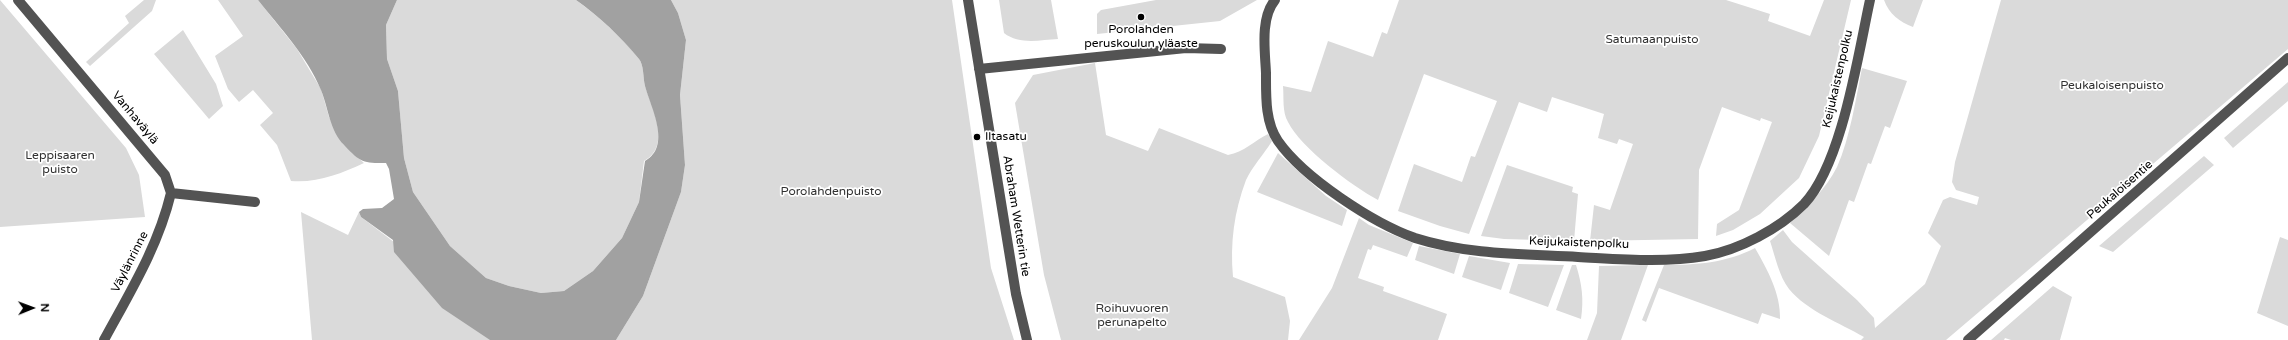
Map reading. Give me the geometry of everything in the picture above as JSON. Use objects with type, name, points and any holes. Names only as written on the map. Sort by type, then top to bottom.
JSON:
[{"type":"street","name":"Vanhaväylä","points":[[18,0],[165,175],[171,193]]},
{"type":"street","name":"Abraham Wetterin tie","points":[[968,0],[1016,294],[1027,340]]},
{"type":"street","name":"Keijukaistenpolku","points":[[1275,0],[1269,9],[1267,21],[1266,106],[1277,140],[1293,159],[1357,209],[1383,224],[1412,236],[1466,250],[1602,258],[1666,259],[1705,256],[1731,249],[1781,222],[1805,203],[1822,179],[1839,134],[1870,0]]},
{"type":"street","points":[[979,69],[1186,48],[1221,49]]},
{"type":"street","name":"Peukaloisentie","points":[[1968,340],[2288,58]]},
{"type":"street","points":[[171,193],[255,202]]},
{"type":"street","name":"Väylänrinne","points":[[104,340],[154,247],[164,222],[171,193]]},
{"type":"green space","name":"Leppisaaren puisto","points":[[0,0],[126,148],[139,175],[145,217],[0,227]]},
{"type":"green space","points":[[144,0],[156,0],[152,11],[90,66],[86,62],[129,23],[125,16]]},
{"type":"green space","points":[[218,0],[258,0],[297,49],[321,89],[329,117],[343,144],[364,163],[329,177],[310,181],[291,181],[277,145],[260,125],[273,113],[253,90],[239,102],[228,89],[215,56],[243,36]]},
{"type":"green space","points":[[397,0],[576,0],[602,20],[618,35],[641,62],[645,86],[658,126],[658,136],[657,146],[652,154],[644,161],[639,202],[622,238],[593,271],[564,291],[541,293],[509,286],[486,278],[450,246],[413,192],[404,158],[398,91],[387,59],[386,25]]},
{"type":"green space","name":"Porolahdenpuisto","points":[[671,0],[952,0],[991,268],[1014,340],[616,340],[643,296],[681,192],[685,165],[680,95],[686,40],[678,13]]},
{"type":"green space","points":[[999,0],[1051,0],[1058,39],[1030,41],[1010,37],[1004,33]]},
{"type":"green space","name":"Porolahden peruskoulun yläaste","points":[[1156,0],[1257,0],[1220,21],[1097,34],[1097,14],[1101,10]]},
{"type":"green space","name":"Satumaanpuisto","points":[[1399,0],[1726,0],[1770,14],[1768,21],[1810,36],[1824,0],[1851,0],[1819,136],[1799,178],[1760,214],[1733,230],[1716,236],[1717,224],[1739,210],[1772,122],[1761,118],[1760,121],[1722,107],[1699,170],[1698,239],[1590,241],[1594,205],[1610,210],[1633,144],[1619,139],[1617,144],[1598,138],[1604,114],[1552,97],[1547,112],[1519,102],[1469,234],[1440,226],[1398,211],[1414,164],[1462,182],[1471,156],[1475,157],[1497,101],[1424,74],[1378,200],[1355,186],[1328,166],[1304,143],[1295,132],[1286,118],[1283,86],[1311,92],[1328,41],[1373,57],[1382,32],[1387,34]]},
{"type":"green space","points":[[1884,0],[1923,0],[1913,27],[1896,17],[1886,5]]},
{"type":"green space","name":"Peukaloisenpuisto","points":[[2001,0],[2288,0],[2288,49],[1946,340],[1861,340],[1864,337],[1824,316],[1796,297],[1789,289],[1780,272],[1770,241],[1783,230],[1792,242],[1857,300],[1874,318],[1875,328],[1925,284],[1941,246],[1928,233],[1943,200],[1950,197],[1977,205],[1979,197],[1956,190],[1952,182],[1955,162]]},
{"type":"green space","points":[[183,30],[216,84],[223,106],[209,119],[154,54]]},
{"type":"green space","name":"Roihuvuoren perunapelto","points":[[1095,63],[1106,135],[1148,151],[1159,128],[1228,155],[1244,149],[1268,134],[1272,141],[1246,180],[1238,204],[1232,252],[1233,277],[1285,297],[1290,321],[1288,340],[1061,340],[1044,275],[1015,103],[1033,75]]},
{"type":"green space","points":[[1862,68],[1907,81],[1890,128],[1885,126],[1871,164],[1868,163],[1854,202],[1849,200],[1829,256],[1790,223],[1822,190],[1837,167],[1846,144]]},
{"type":"green space","points":[[2288,82],[2288,101],[2233,148],[2224,138]]},
{"type":"green space","points":[[1278,153],[1326,196],[1347,210],[1342,226],[1257,192]]},
{"type":"green space","points":[[2204,156],[2214,165],[2113,252],[2099,246]]},
{"type":"green space","points":[[1507,165],[1573,187],[1572,192],[1578,194],[1574,241],[1504,239],[1481,236]]},
{"type":"green space","points":[[301,212],[348,235],[359,212],[361,217],[523,340],[312,340]]},
{"type":"green space","points":[[1359,218],[1369,225],[1413,243],[1407,257],[1373,245],[1371,250],[1368,249],[1358,278],[1384,287],[1383,291],[1447,314],[1438,340],[1299,340],[1332,288]]},
{"type":"green space","points":[[2280,237],[2288,240],[2288,326],[2257,313]]},
{"type":"green space","points":[[1419,246],[1460,254],[1454,274],[1415,260]]},
{"type":"green space","points":[[1755,248],[1776,291],[1780,310],[1780,319],[1762,313],[1758,324],[1659,288],[1646,322],[1642,320],[1664,265],[1722,260]]},
{"type":"green space","points":[[1469,256],[1510,263],[1501,290],[1462,277]]},
{"type":"green space","points":[[1518,264],[1564,265],[1548,307],[1509,293]]},
{"type":"green space","points":[[1572,265],[1576,265],[1581,285],[1581,319],[1556,310]]},
{"type":"green space","points":[[1648,265],[1621,340],[1587,340],[1597,313],[1599,266]]},
{"type":"green space","points":[[2053,286],[2072,297],[2060,340],[2011,340],[2005,338],[2004,340],[1991,340]]},
{"type":"shaded area","points":[[258,0],[397,0],[386,25],[387,59],[398,91],[404,158],[413,192],[450,246],[486,278],[509,286],[541,293],[564,291],[593,271],[622,238],[639,202],[645,161],[653,154],[657,146],[658,136],[655,115],[645,86],[641,62],[609,27],[576,0],[671,0],[678,13],[686,40],[680,95],[685,165],[681,192],[643,296],[616,340],[490,340],[442,308],[394,252],[393,240],[361,217],[359,212],[363,209],[382,208],[394,199],[389,169],[386,163],[372,163],[359,159],[339,139],[332,126],[321,90],[315,78],[301,54]]},
{"type":"place","name":"Porolahden peruskoulun yläaste","points":[[1141,17]]},
{"type":"place","name":"Iltasatu","points":[[977,137]]}]
